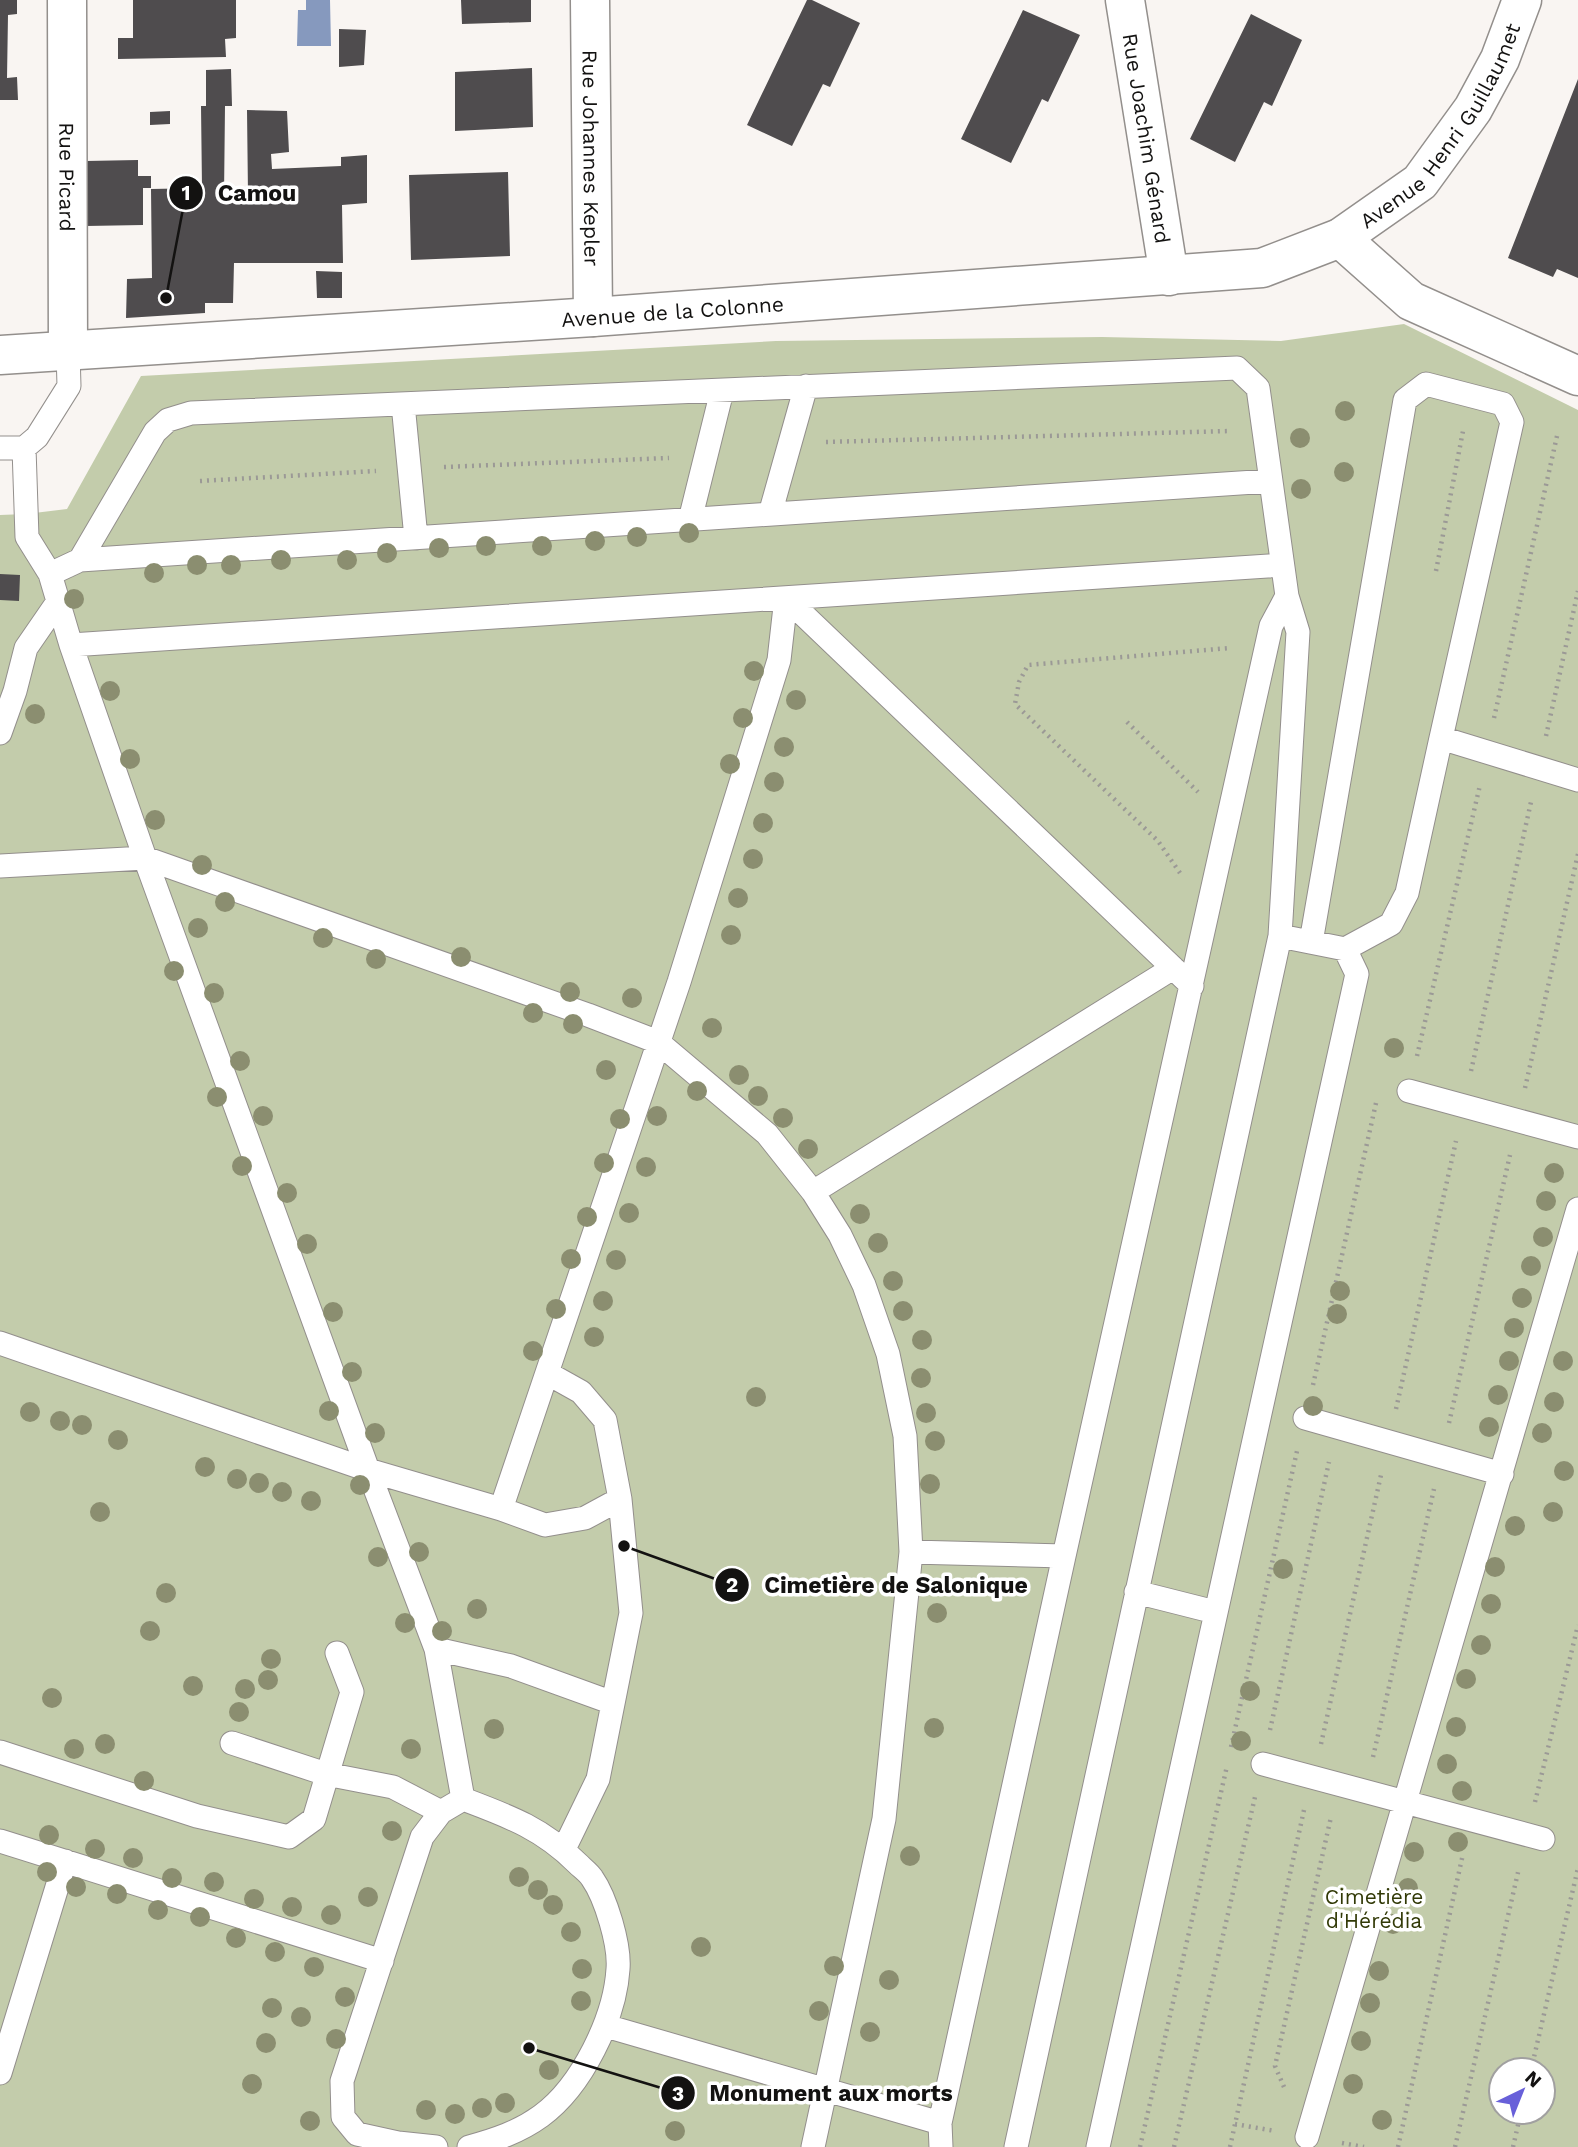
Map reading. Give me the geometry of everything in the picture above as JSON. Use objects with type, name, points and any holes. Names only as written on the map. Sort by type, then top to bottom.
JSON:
[{"type":"street","name":"Rue Picard","points":[[67,0],[68,352]]},
{"type":"street","name":"Rue Johannes Kepler","points":[[590,0],[593,317]]},
{"type":"street","name":"Rue Joachim Génard","points":[[1125,0],[1169,276]]},
{"type":"street","name":"Avenue Henri Guillaumet","points":[[1340,237],[1420,182],[1473,109],[1500,59],[1522,0]]},
{"type":"street","name":"Avenue de la Colonne","points":[[0,355],[593,317],[1262,268],[1340,237]]},
{"type":"street","points":[[1340,237],[1411,301],[1578,376]]},
{"type":"lane","points":[[0,449],[24,448],[37,437],[69,386],[68,352]]},
{"type":"lane","points":[[80,560],[155,432],[168,420],[191,413],[1237,368],[1258,388],[1287,596],[1298,632],[1280,936],[1016,2147]]},
{"type":"lane","points":[[1280,936],[1345,949],[1391,925],[1407,894],[1512,422],[1503,404],[1426,384],[1405,400],[1311,942]]},
{"type":"lane","points":[[770,514],[807,386]]},
{"type":"lane","points":[[690,520],[722,391]]},
{"type":"lane","points":[[403,404],[416,538]]},
{"type":"lane","points":[[24,448],[27,537],[50,574],[71,645],[145,858],[368,1471],[436,1649],[463,1799]]},
{"type":"lane","points":[[50,574],[80,560],[1270,481]]},
{"type":"lane","points":[[71,645],[1282,565]]},
{"type":"lane","points":[[941,2147],[940,2123],[1271,626],[1287,596]]},
{"type":"lane","points":[[786,598],[1192,986]]},
{"type":"lane","points":[[501,1509],[658,1042],[779,660],[786,598]]},
{"type":"lane","points":[[0,733],[26,648],[57,603]]},
{"type":"lane","points":[[1441,738],[1578,780]]},
{"type":"lane","points":[[0,866],[145,858],[658,1042],[767,1135],[813,1192],[840,1235],[864,1285],[888,1354],[905,1436],[911,1552],[884,1819],[813,2147]]},
{"type":"lane","points":[[1098,2147],[1357,974],[1345,949]]},
{"type":"lane","points":[[813,1192],[1173,968]]},
{"type":"lane","points":[[1409,1091],[1578,1137]]},
{"type":"lane","points":[[1307,2137],[1578,1209]]},
{"type":"lane","points":[[0,1343],[368,1471],[501,1509],[545,1525],[585,1518],[620,1499]]},
{"type":"lane","points":[[547,1373],[581,1392],[605,1420],[620,1499],[631,1614],[598,1779],[564,1849]]},
{"type":"lane","points":[[1305,1419],[1502,1474]]},
{"type":"lane","points":[[911,1552],[1064,1556]]},
{"type":"lane","points":[[1136,1592],[1215,1612]]},
{"type":"lane","points":[[436,1649],[511,1666],[613,1703]]},
{"type":"lane","points":[[0,1752],[197,1816],[289,1837],[314,1819],[352,1692],[337,1653]]},
{"type":"lane","points":[[232,1743],[326,1774],[393,1787],[440,1812]]},
{"type":"lane","points":[[1263,1764],[1535,1837]]},
{"type":"lane","points":[[436,2147],[350,2140],[343,2117],[342,2081],[422,1837],[440,1812],[463,1799]]},
{"type":"lane","points":[[463,1799],[524,1823],[564,1849],[592,1878],[611,1919],[619,1966],[606,2026],[571,2086],[542,2115],[503,2143],[469,2147]]},
{"type":"lane","points":[[0,1841],[382,1961]]},
{"type":"lane","points":[[0,2073],[65,1861]]},
{"type":"lane","points":[[606,2026],[940,2123]]},
{"type":"path","points":[[1436,571],[1470,395]]},
{"type":"path","points":[[790,443],[1264,430]]},
{"type":"path","points":[[1140,2147],[1381,1084],[1409,1091],[1557,436]]},
{"type":"path","points":[[200,481],[705,457]]},
{"type":"path","points":[[1230,2147],[1578,590]]},
{"type":"path","points":[[1215,884],[1182,875],[1158,841],[1015,704],[1019,682],[1028,665],[1242,647],[1265,654]]},
{"type":"path","points":[[1127,722],[1200,793],[1232,802]]},
{"type":"path","points":[[1366,1791],[1578,854]]},
{"type":"path","points":[[1174,2147],[1263,1764],[1336,1427]]},
{"type":"path","points":[[1455,2147],[1535,1837],[1578,1625]]},
{"type":"path","points":[[1307,2137],[1275,2066],[1339,1784]]},
{"type":"path","points":[[1398,2147],[1470,1819]]},
{"type":"path","points":[[1534,2056],[1578,1868]]},
{"type":"path","points":[[1513,2147],[1518,2126]]},
{"type":"green space","name":"Cimetière d'Hérédia","points":[[1404,324],[1578,410],[1578,2147],[0,2147],[0,515],[67,509],[141,376],[776,341],[1102,337],[1281,341]]},
{"type":"water","points":[[306,0],[330,0],[331,46],[297,46],[298,10],[306,10]]},
{"type":"building","points":[[0,0],[17,0],[17,14],[8,15],[7,78],[17,77],[18,100],[0,100]]},
{"type":"building","points":[[133,0],[236,0],[236,38],[225,39],[226,57],[118,59],[118,38],[133,38]]},
{"type":"building","points":[[461,0],[531,0],[531,22],[462,24]]},
{"type":"building","points":[[807,0],[860,23],[830,87],[823,84],[792,146],[747,125]]},
{"type":"building","points":[[1023,10],[1080,35],[1048,102],[1042,99],[1011,163],[961,139]]},
{"type":"building","points":[[1251,14],[1302,40],[1272,106],[1264,102],[1235,162],[1190,139]]},
{"type":"building","points":[[339,29],[366,30],[364,65],[339,67]]},
{"type":"building","points":[[532,68],[533,127],[455,131],[455,72]]},
{"type":"building","points":[[231,69],[232,106],[225,106],[224,196],[248,195],[247,110],[287,111],[289,152],[271,154],[272,169],[341,166],[341,157],[367,155],[367,203],[342,205],[343,263],[234,263],[233,303],[205,303],[205,313],[126,318],[127,279],[152,278],[151,189],[202,188],[201,106],[206,106],[206,70]]},
{"type":"building","points":[[1578,79],[1578,278],[1557,269],[1553,277],[1508,258]]},
{"type":"building","points":[[170,111],[170,124],[150,125],[150,112]]},
{"type":"building","points":[[138,160],[138,176],[151,176],[151,188],[143,188],[143,225],[86,226],[86,161]]},
{"type":"building","points":[[508,172],[510,256],[411,260],[409,175]]},
{"type":"building","points":[[316,271],[342,272],[342,298],[317,298]]},
{"type":"building","points":[[0,574],[20,575],[19,601],[0,600]]},
{"type":"place","name":"Camou","points":[[166,298]]},
{"type":"place","name":"Cimetière de Salonique","points":[[624,1546]]},
{"type":"place","name":"Monument aux morts","points":[[529,2048]]}]
